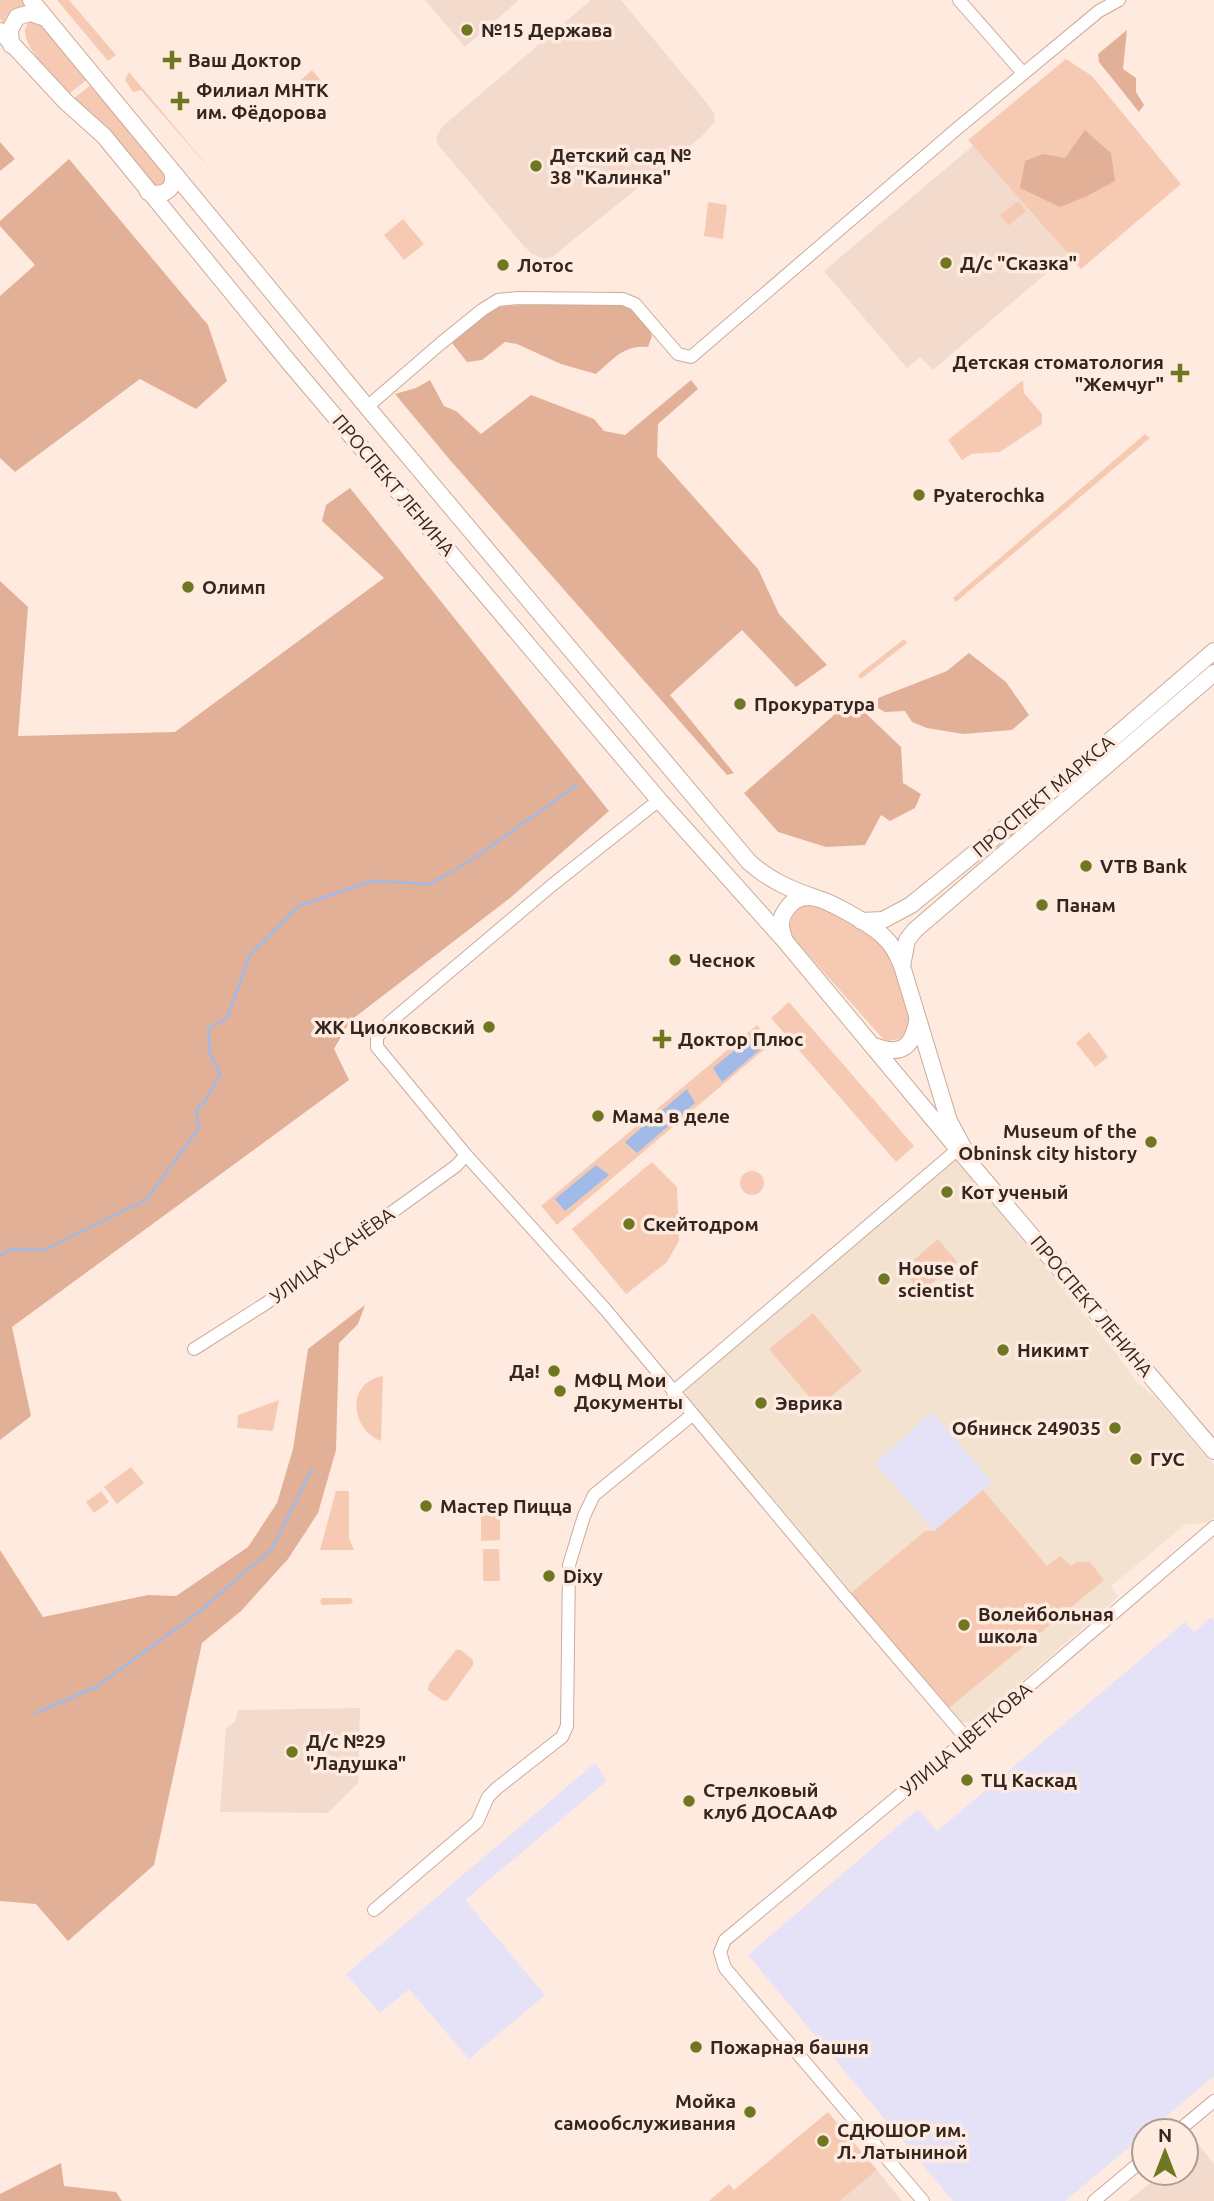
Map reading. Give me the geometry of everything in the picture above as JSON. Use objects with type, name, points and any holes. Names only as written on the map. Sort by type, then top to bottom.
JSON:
[{"type":"main road","name":"ПРОСПЕКТ ЛЕНИНА","points":[[31,0],[367,407],[749,862],[769,878],[791,890],[819,899],[884,936],[902,966],[949,1121],[971,1162]]},
{"type":"main road","points":[[11,45],[10,30],[17,17],[30,13],[47,19]]},
{"type":"main road","name":"ПРОСПЕКТ ЛЕНИНА","points":[[0,31],[66,102],[104,136],[148,192],[659,800],[785,941],[1214,1451]]},
{"type":"main road","points":[[148,192],[160,194],[169,190],[173,183],[172,172]]},
{"type":"main road","points":[[345,426],[367,407]]},
{"type":"main road","name":"ПРОСПЕКТ МАРКСА","points":[[861,922],[883,920],[911,905],[1075,771],[1214,651]]},
{"type":"main road","name":"ПРОСПЕКТ МАРКСА","points":[[902,966],[907,940],[924,922],[1214,673]]},
{"type":"main road","points":[[785,941],[781,919],[788,907],[800,899],[819,899]]},
{"type":"main road","points":[[911,905],[924,922]]},
{"type":"main road","points":[[874,1046],[896,1051],[909,1044],[916,1031],[917,1015]]},
{"type":"street","points":[[959,0],[1023,73]]},
{"type":"street","points":[[367,407],[461,327],[498,300],[623,299],[635,304],[678,354],[691,357],[1102,6],[1119,0]]},
{"type":"street","points":[[659,800],[439,979],[390,1022],[377,1037],[377,1047],[466,1155],[605,1309],[967,1739]]},
{"type":"street","points":[[673,1392],[958,1149]]},
{"type":"street","name":"УЛИЦА УСАЧЁВА","points":[[194,1349],[265,1304],[456,1166],[466,1155]]},
{"type":"street","points":[[374,1910],[477,1822],[488,1797],[562,1737],[567,1726],[569,1564],[584,1516],[594,1495],[692,1415]]},
{"type":"street","name":"УЛИЦА ЦВЕТКОВА","points":[[923,2201],[725,1969],[720,1952],[725,1940],[967,1739],[1214,1527]]},
{"type":"street","points":[[1195,2117],[1214,2101]]},
{"type":"street","points":[[1094,2201],[1130,2171]]},
{"type":"shaded area","points":[[0,0],[24,0],[28,5],[12,10],[4,24],[0,19]]},
{"type":"shaded area","points":[[57,0],[69,0],[116,55],[108,61]]},
{"type":"shaded area","name":"№15 Держава","points":[[425,0],[519,0],[465,47]]},
{"type":"shaded area","points":[[591,0],[621,0],[710,107],[715,122],[701,137],[552,257],[544,259],[532,254],[522,244],[438,145],[436,138],[442,127]]},
{"type":"shaded area","points":[[38,19],[89,78],[70,93],[53,77],[27,42],[25,32],[28,24]]},
{"type":"shaded area","points":[[1127,30],[1123,69],[1136,78],[1136,92],[1144,105],[1139,112],[1099,62],[1098,54]]},
{"type":"shaded area","points":[[1066,59],[1092,76],[1181,184],[1081,269],[968,140]]},
{"type":"shaded area","points":[[312,70],[323,83],[311,93],[301,80]]},
{"type":"shaded area","points":[[129,72],[215,175],[141,90],[133,92],[125,80]]},
{"type":"shaded area","points":[[92,84],[168,172],[165,183],[153,185],[73,99]]},
{"type":"shaded area","points":[[1085,130],[1111,153],[1115,181],[1060,207],[1020,188],[1025,161],[1043,154],[1065,158]]},
{"type":"shaded area","points":[[0,142],[15,159],[0,171]]},
{"type":"shaded area","name":"Д/с \"Сказка\"","points":[[974,145],[1068,255],[933,370],[920,357],[907,368],[824,271]]},
{"type":"shaded area","points":[[69,159],[208,325],[227,381],[196,409],[140,379],[15,472],[0,458],[0,296],[35,265],[0,226],[0,221]]},
{"type":"shaded area","points":[[1018,201],[1026,211],[1008,226],[1000,215]]},
{"type":"shaded area","points":[[708,202],[727,205],[723,239],[704,236]]},
{"type":"shaded area","points":[[403,219],[424,244],[404,260],[384,235]]},
{"type":"shaded area","points":[[582,301],[616,303],[632,309],[646,324],[652,336],[648,347],[625,351],[596,374],[561,364],[517,344],[505,342],[482,360],[467,362],[452,343],[494,307]]},
{"type":"shaded area","points":[[430,380],[444,406],[456,411],[481,434],[531,395],[594,419],[604,431],[625,435],[691,380],[698,389],[658,424],[657,456],[758,569],[779,614],[827,665],[796,687],[742,630],[670,695],[734,773],[727,775],[395,394],[416,388]]},
{"type":"shaded area","points":[[1023,380],[1024,393],[1042,414],[1042,424],[1000,452],[971,454],[962,460],[948,440]]},
{"type":"shaded area","points":[[1145,434],[1150,438],[956,602],[953,598]]},
{"type":"shaded area","points":[[350,488],[609,811],[510,898],[350,1021],[334,1049],[349,1080],[12,1327],[31,1416],[0,1440],[0,581],[28,607],[18,736],[175,732],[384,578],[322,521],[326,505]]},
{"type":"shaded area","points":[[904,639],[907,643],[861,679],[858,675]]},
{"type":"shaded area","points":[[969,653],[1006,682],[1029,715],[1012,730],[963,734],[927,728],[912,722],[905,711],[885,712],[878,708],[878,698],[947,671]]},
{"type":"shaded area","points":[[855,703],[901,747],[903,783],[921,794],[915,808],[890,821],[881,815],[865,845],[826,847],[778,832],[744,793],[841,709]]},
{"type":"shaded area","points":[[809,905],[858,924],[885,944],[906,1002],[909,1021],[904,1036],[896,1040],[884,1040],[789,933],[786,921],[796,906]]},
{"type":"shaded area","points":[[789,1002],[914,1146],[896,1162],[771,1018]]},
{"type":"shaded area","points":[[757,1025],[772,1043],[557,1225],[541,1206]]},
{"type":"shaded area","points":[[1089,1032],[1108,1057],[1095,1067],[1076,1043]]},
{"type":"shaded area","points":[[956,1159],[1137,1382],[1156,1398],[1214,1465],[1214,1518],[1209,1523],[1186,1524],[1111,1586],[1118,1597],[975,1722],[961,1722],[687,1396],[685,1385]]},
{"type":"shaded area","name":"Скейтодром","points":[[652,1162],[677,1187],[679,1241],[667,1262],[626,1294],[572,1229]]},
{"type":"shaded area","points":[[752,1171],[761,1174],[764,1183],[761,1192],[752,1195],[743,1192],[740,1183],[743,1174]]},
{"type":"shaded area","points":[[938,1239],[957,1262],[921,1292],[902,1270]]},
{"type":"shaded area","points":[[365,1305],[358,1324],[339,1343],[336,1450],[318,1513],[288,1559],[241,1611],[202,1643],[154,1865],[68,1941],[36,1904],[0,1901],[0,1550],[43,1617],[148,1595],[176,1596],[248,1547],[277,1503],[293,1449],[308,1349]]},
{"type":"shaded area","points":[[813,1313],[862,1371],[818,1407],[769,1349]]},
{"type":"shaded area","points":[[383,1376],[381,1441],[363,1427],[356,1406],[363,1387],[371,1380]]},
{"type":"shaded area","points":[[279,1400],[273,1431],[237,1428],[238,1415]]},
{"type":"shaded area","points":[[932,1412],[992,1482],[934,1531],[875,1463]]},
{"type":"shaded area","points":[[131,1467],[144,1483],[117,1504],[104,1487]]},
{"type":"shaded area","name":"Волейбольная школа","points":[[983,1490],[1047,1566],[1060,1556],[1071,1566],[1077,1562],[1090,1562],[1104,1580],[949,1708],[851,1593],[925,1531],[934,1531]]},
{"type":"shaded area","points":[[101,1491],[109,1502],[94,1513],[86,1502]]},
{"type":"shaded area","points":[[336,1491],[349,1491],[349,1538],[354,1550],[320,1550]]},
{"type":"shaded area","points":[[481,1510],[500,1510],[500,1540],[481,1541]]},
{"type":"shaded area","points":[[483,1549],[499,1549],[500,1581],[483,1581]]},
{"type":"shaded area","points":[[322,1598],[351,1598],[353,1602],[322,1605]]},
{"type":"shaded area","points":[[1211,1617],[1214,1621],[1214,2076],[1166,2117],[1130,2117],[1130,2147],[1065,2201],[953,2201],[748,1955],[918,1809],[937,1831],[1185,1622],[1194,1632]]},
{"type":"shaded area","points":[[456,1650],[461,1650],[473,1660],[473,1665],[448,1700],[443,1701],[428,1690],[429,1684]]},
{"type":"shaded area","name":"Д/с №29 \"Ладушка\"","points":[[360,1708],[358,1783],[328,1813],[220,1812],[226,1728],[235,1722],[238,1710]]},
{"type":"shaded area","points":[[595,1763],[607,1781],[465,1900],[545,1995],[469,2059],[409,1989],[380,2013],[346,1974]]},
{"type":"shaded area","name":"СДЮШОР им. Л. Латыниной","points":[[828,2112],[877,2170],[840,2201],[709,2201],[729,2184],[734,2190]]},
{"type":"shaded area","points":[[1200,2146],[1214,2164],[1214,2201],[1128,2201],[1145,2187],[1200,2187]]},
{"type":"shaded area","points":[[61,2163],[64,2186],[116,2192],[122,2201],[0,2201],[0,2194]]},
{"type":"shaded area","points":[[877,2170],[902,2201],[840,2201]]},
{"type":"water","points":[[753,1035],[763,1047],[722,1082],[713,1068]]},
{"type":"water","points":[[687,1089],[695,1103],[637,1153],[625,1142]]},
{"type":"water","points":[[596,1165],[609,1175],[565,1211],[555,1199]]},
{"type":"waterway","points":[[0,1255],[13,1249],[44,1250],[146,1200],[199,1128],[196,1110],[206,1100],[220,1074],[210,1053],[208,1028],[227,1018],[250,955],[299,906],[371,881],[430,884],[470,861],[577,785]]},
{"type":"waterway","points":[[36,1713],[96,1687],[196,1614],[272,1549],[312,1469]]},
{"type":"place","name":"№15 Держава","points":[[467,30]]},
{"type":"place","name":"Ваш Доктор","points":[[172,60]]},
{"type":"place","name":"Филиал МНТК им. Фёдорова","points":[[180,101]]},
{"type":"place","name":"Детский сад № 38 \"Калинка\"","points":[[536,166]]},
{"type":"place","name":"Д/с \"Сказка\"","points":[[946,263]]},
{"type":"place","name":"Лотос","points":[[503,265]]},
{"type":"place","name":"Детская стоматология \"Жемчуг\"","points":[[1180,373]]},
{"type":"place","name":"Pyaterochka","points":[[919,495]]},
{"type":"place","name":"Олимп","points":[[188,587]]},
{"type":"place","name":"Прокуратура","points":[[740,704]]},
{"type":"place","name":"VTB Bank","points":[[1086,866]]},
{"type":"place","name":"Панам","points":[[1042,905]]},
{"type":"place","name":"Чеснок","points":[[675,960]]},
{"type":"place","name":"ЖК Циолковский","points":[[489,1027]]},
{"type":"place","name":"Доктор Плюс","points":[[662,1039]]},
{"type":"place","name":"Мама в деле","points":[[598,1116]]},
{"type":"place","name":"Museum of the Obninsk сity history","points":[[1151,1142]]},
{"type":"place","name":"Кот ученый","points":[[947,1192]]},
{"type":"place","name":"Скейтодром","points":[[629,1224]]},
{"type":"place","name":"House of scientist","points":[[884,1279]]},
{"type":"place","name":"Никимт","points":[[1003,1350]]},
{"type":"place","name":"Да!","points":[[554,1371]]},
{"type":"place","name":"МФЦ Мои Документы","points":[[560,1391]]},
{"type":"place","name":"Эврика","points":[[761,1403]]},
{"type":"place","name":"Обнинск 249035","points":[[1115,1428]]},
{"type":"place","name":"ГУС","points":[[1136,1459]]},
{"type":"place","name":"Мастер Пицца","points":[[426,1506]]},
{"type":"place","name":"Dixy","points":[[549,1576]]},
{"type":"place","name":"Волейбольная школа","points":[[964,1625]]},
{"type":"place","name":"Д/с №29 \"Ладушка\"","points":[[292,1752]]},
{"type":"place","name":"ТЦ Каскад","points":[[967,1780]]},
{"type":"place","name":"Стрелковый клуб ДОСААФ","points":[[689,1801]]},
{"type":"place","name":"Пожарная башня","points":[[696,2047]]},
{"type":"place","name":"Мойка самообслуживания","points":[[750,2112]]},
{"type":"place","name":"СДЮШОР им. Л. Латыниной","points":[[823,2141]]}]
